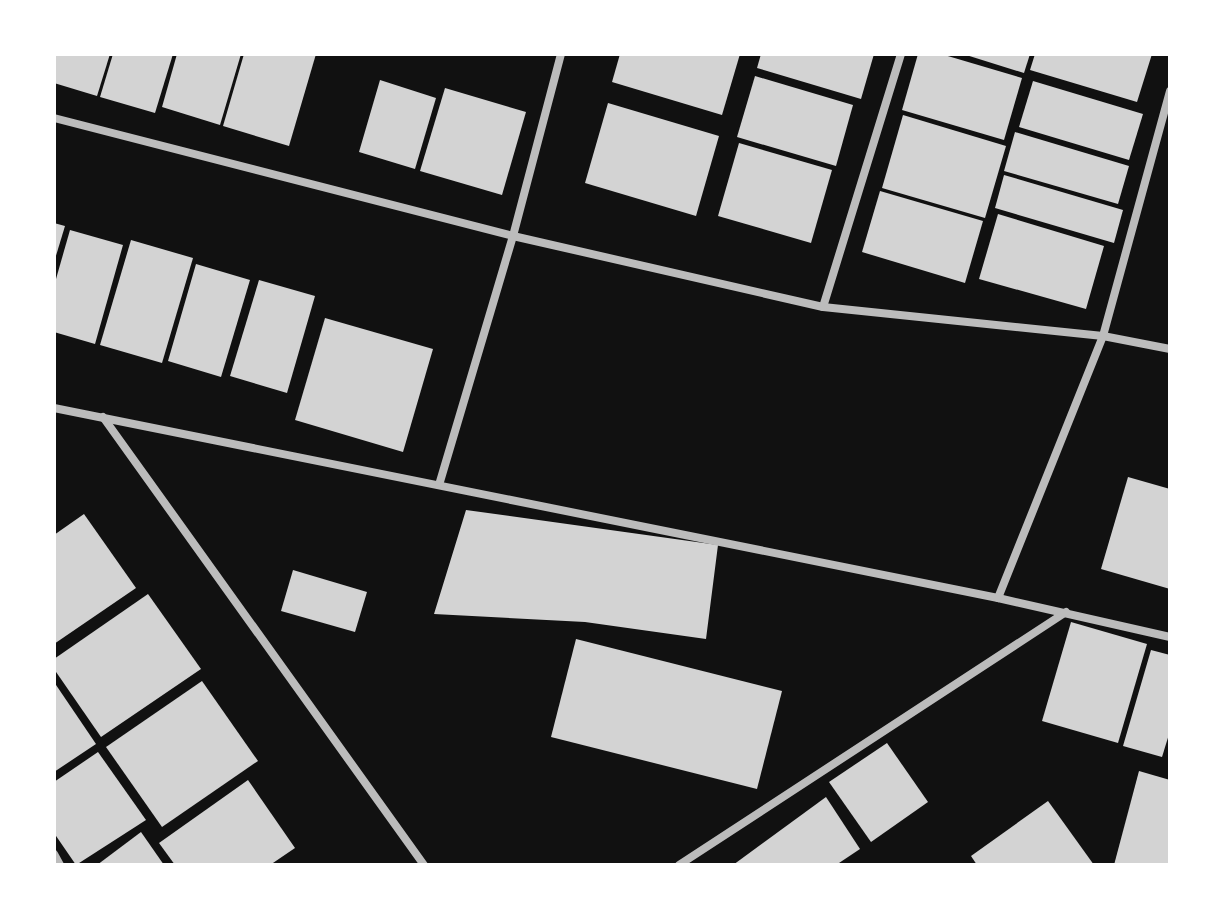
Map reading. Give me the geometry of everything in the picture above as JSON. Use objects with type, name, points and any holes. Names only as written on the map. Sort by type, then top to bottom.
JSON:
[{"type":"street","points":[[439,485],[513,236],[561,54]]},
{"type":"street","points":[[823,307],[901,54]]},
{"type":"street","points":[[998,598],[1103,336],[1170,91]]},
{"type":"street","points":[[54,118],[513,236],[823,307],[1103,336],[1170,349]]},
{"type":"street","points":[[54,408],[998,598],[1170,637]]},
{"type":"street","points":[[103,417],[424,865]]},
{"type":"street","points":[[679,865],[1066,612]]},
{"type":"street","points":[[54,854],[60,865]]},
{"type":"building","points":[[54,54],[110,54],[97,96],[54,83]]},
{"type":"building","points":[[113,54],[173,54],[155,113],[100,97]]},
{"type":"building","points":[[177,54],[241,54],[220,125],[162,107]]},
{"type":"building","points":[[244,54],[316,54],[289,146],[223,126]]},
{"type":"building","points":[[620,54],[740,54],[722,115],[612,82]]},
{"type":"building","points":[[761,54],[874,54],[861,99],[757,68]]},
{"type":"building","points":[[918,54],[941,54],[1022,78],[1004,140],[902,110]]},
{"type":"building","points":[[963,54],[1030,54],[1024,73]]},
{"type":"building","points":[[1035,54],[1152,54],[1137,102],[1030,70]]},
{"type":"building","points":[[755,76],[853,105],[836,166],[737,137]]},
{"type":"building","points":[[380,80],[436,98],[415,169],[359,152]]},
{"type":"building","points":[[1033,81],[1143,114],[1129,160],[1019,127]]},
{"type":"building","points":[[445,88],[526,112],[502,195],[420,171]]},
{"type":"building","points":[[608,103],[719,136],[696,216],[585,183]]},
{"type":"building","points":[[903,115],[1006,146],[985,218],[882,188]]},
{"type":"building","points":[[1015,132],[1129,166],[1118,204],[1004,171]]},
{"type":"building","points":[[739,143],[832,170],[811,243],[718,216]]},
{"type":"building","points":[[1004,175],[1123,210],[1114,243],[995,208]]},
{"type":"building","points":[[880,191],[983,221],[965,283],[862,252]]},
{"type":"building","points":[[998,214],[1104,246],[1086,309],[979,279]]},
{"type":"building","points":[[54,223],[65,226],[55,259],[54,259]]},
{"type":"building","points":[[70,230],[123,245],[95,344],[54,332],[54,286]]},
{"type":"building","points":[[131,240],[193,258],[162,363],[100,345]]},
{"type":"building","points":[[196,264],[250,280],[221,377],[168,361]]},
{"type":"building","points":[[259,280],[315,296],[287,393],[230,376]]},
{"type":"building","points":[[325,318],[433,349],[403,452],[295,420]]},
{"type":"building","points":[[1128,477],[1170,489],[1170,589],[1101,569]]},
{"type":"building","points":[[466,510],[718,545],[706,639],[585,622],[434,614]]},
{"type":"building","points":[[84,514],[136,588],[54,644],[54,535]]},
{"type":"building","points":[[293,570],[367,592],[355,632],[281,611]]},
{"type":"building","points":[[148,594],[201,669],[101,737],[54,669],[54,659]]},
{"type":"building","points":[[1071,622],[1147,644],[1118,743],[1042,721]]},
{"type":"building","points":[[576,639],[782,691],[757,789],[551,737]]},
{"type":"building","points":[[1151,650],[1170,655],[1170,731],[1162,757],[1123,746]]},
{"type":"building","points":[[202,681],[258,761],[162,827],[106,747]]},
{"type":"building","points":[[54,682],[96,744],[54,772]]},
{"type":"building","points":[[887,743],[928,802],[871,842],[829,782]]},
{"type":"building","points":[[98,752],[146,820],[76,865],[54,833],[54,782]]},
{"type":"building","points":[[1139,771],[1170,780],[1170,865],[1114,865]]},
{"type":"building","points":[[248,780],[295,848],[270,865],[175,865],[159,843]]},
{"type":"building","points":[[826,797],[860,849],[836,865],[733,865]]},
{"type":"building","points":[[1048,801],[1094,865],[977,865],[971,856]]},
{"type":"building","points":[[141,832],[164,865],[97,865]]}]
